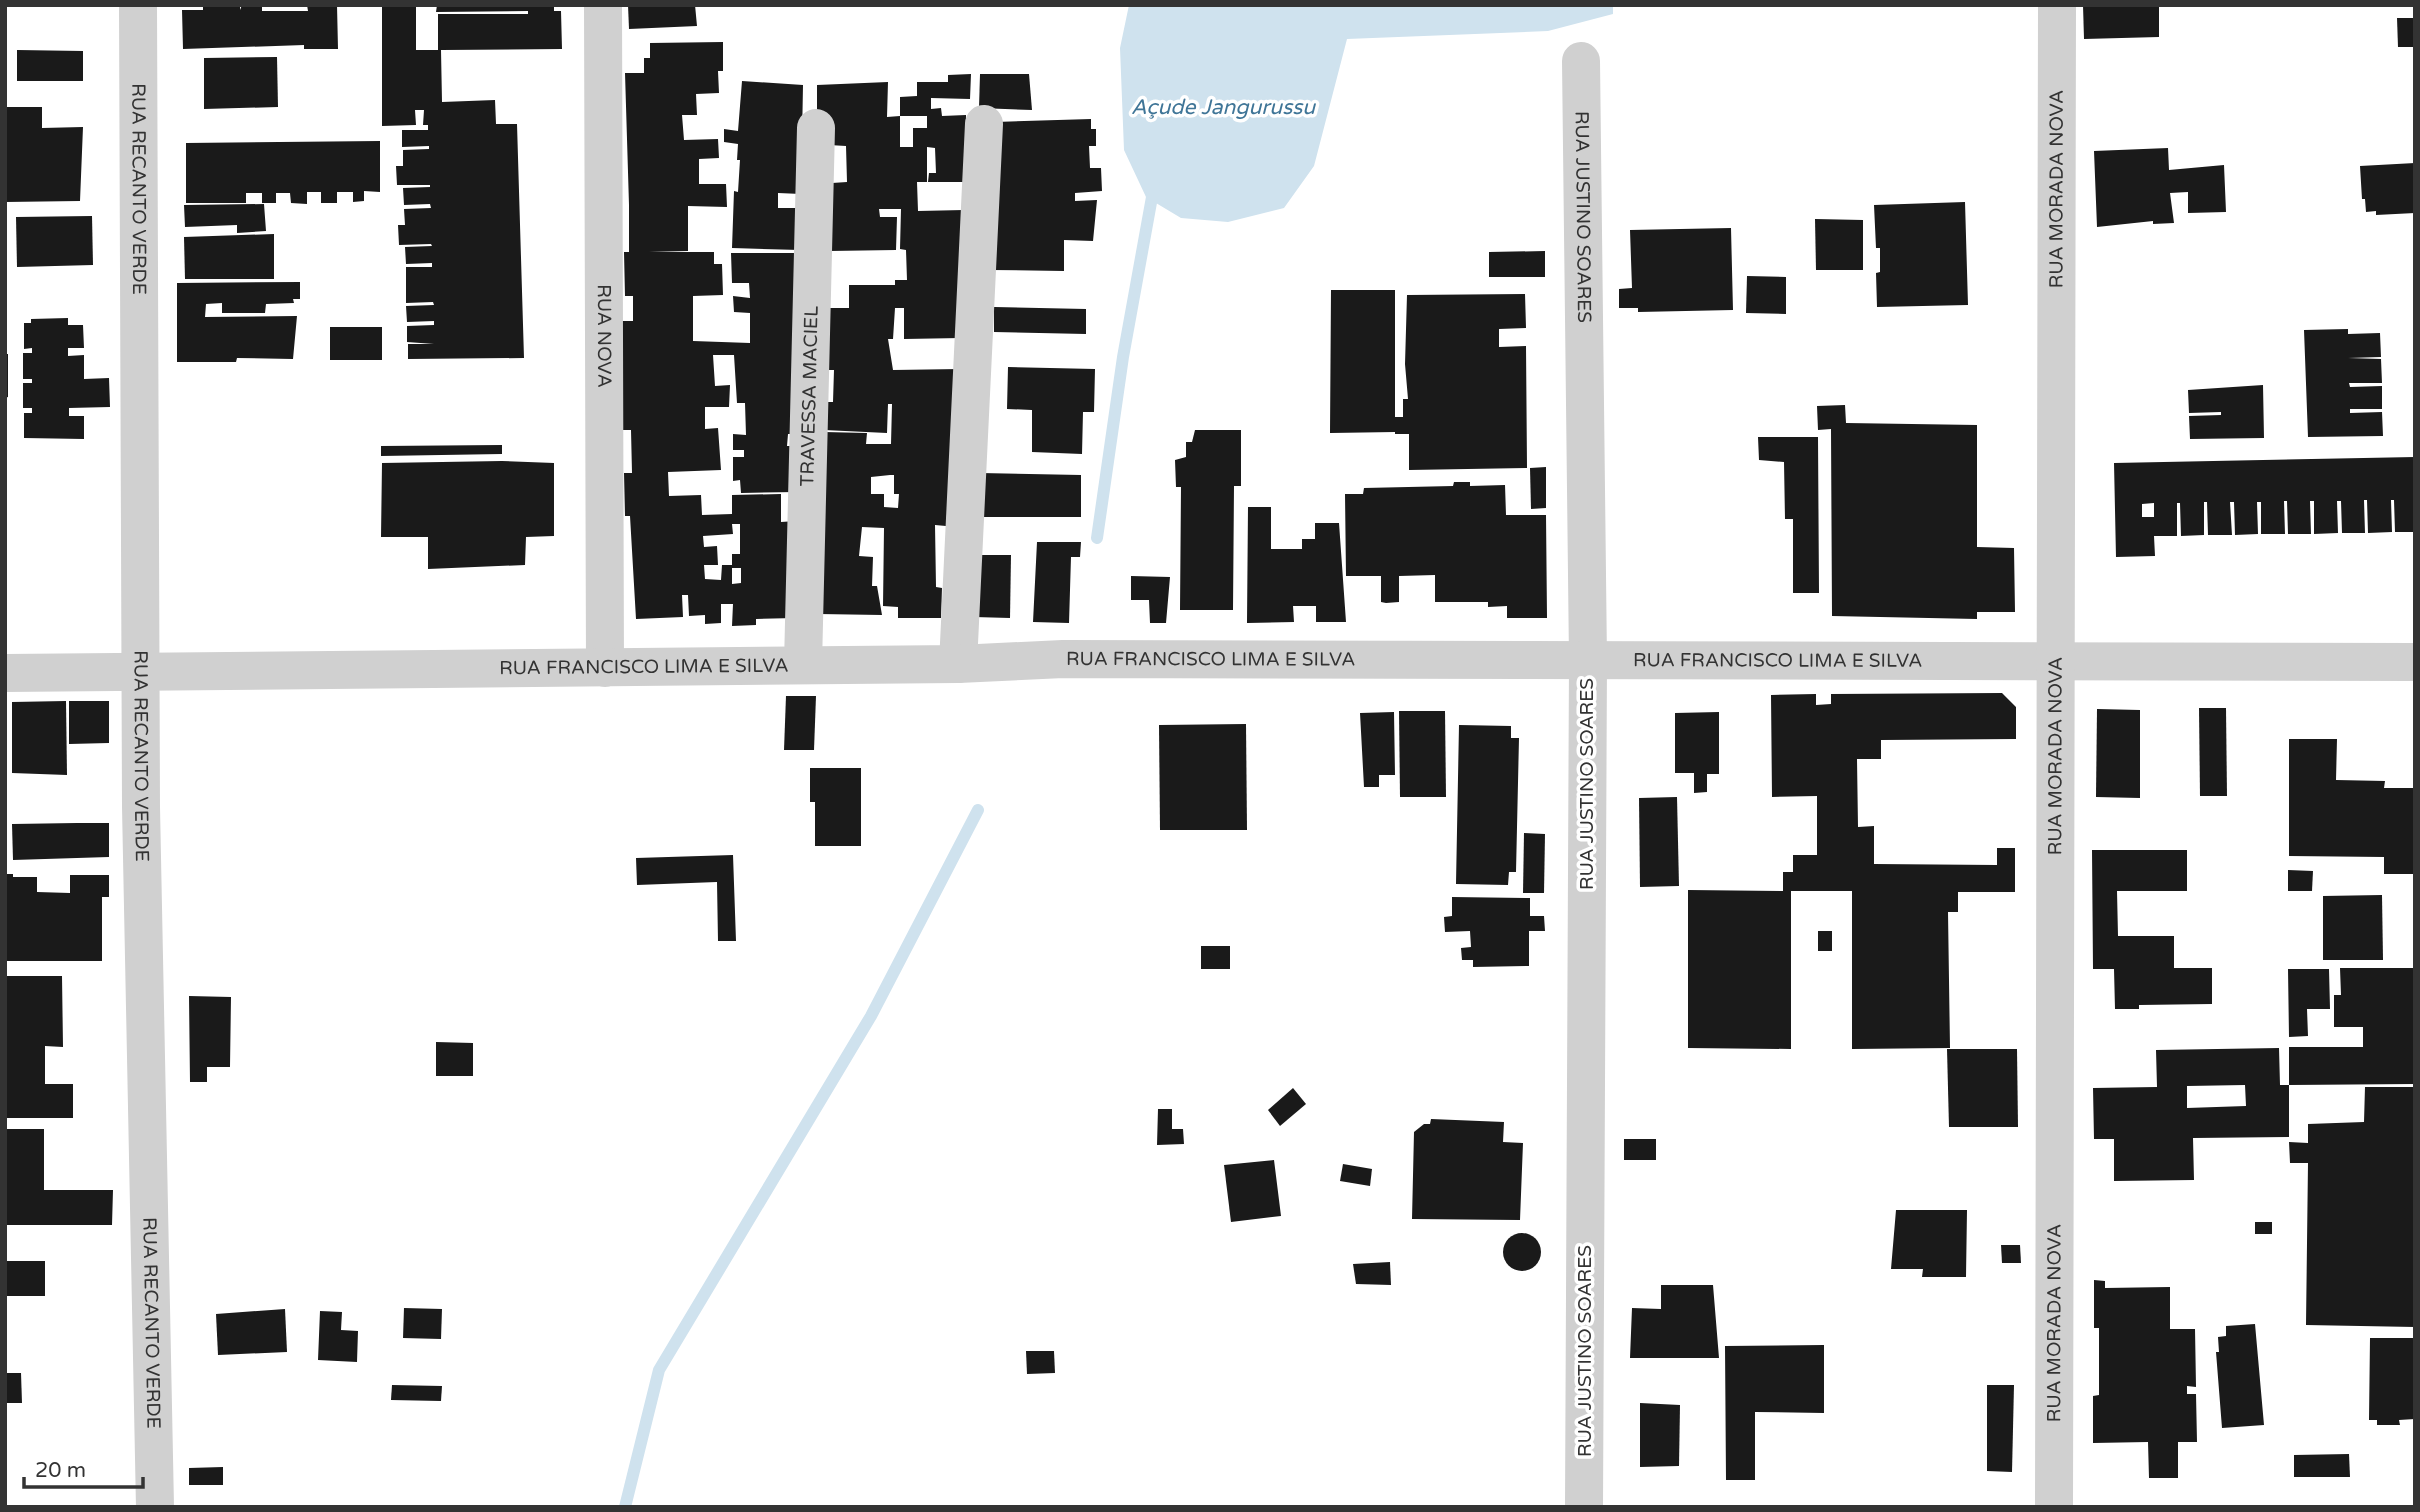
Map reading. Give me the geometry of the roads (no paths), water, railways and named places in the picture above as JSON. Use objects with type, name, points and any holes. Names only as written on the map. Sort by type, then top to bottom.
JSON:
[{"type":"street","name":"RUA RECANTO VERDE","points":[[138,5],[141,821],[155,1507]]},
{"type":"street","name":"RUA NOVA","points":[[603,5],[605,668]]},
{"type":"street","name":"RUA MORADA NOVA","points":[[2054,1507],[2057,5]]},
{"type":"street","name":"RUA JUSTINO SOARES","points":[[1581,61],[1588,660],[1584,1507]]},
{"type":"street","points":[[958,664],[984,124]]},
{"type":"street","name":"TRAVESSA MACIEL","points":[[803,664],[816,128]]},
{"type":"street","name":"RUA FRANCISCO LIMA E SILVA","points":[[5,673],[958,664],[1063,659],[2415,662]]},
{"type":"water","name":"Açude Jangurussu","points":[[1129,5],[1613,5],[1613,14],[1548,31],[1347,39],[1314,166],[1284,208],[1228,222],[1181,218],[1146,197],[1124,150],[1120,48]]},
{"type":"waterway","points":[[1097,538],[1123,357],[1154,186]]},
{"type":"waterway","points":[[625,1507],[659,1370],[871,1016],[978,810]]}]
